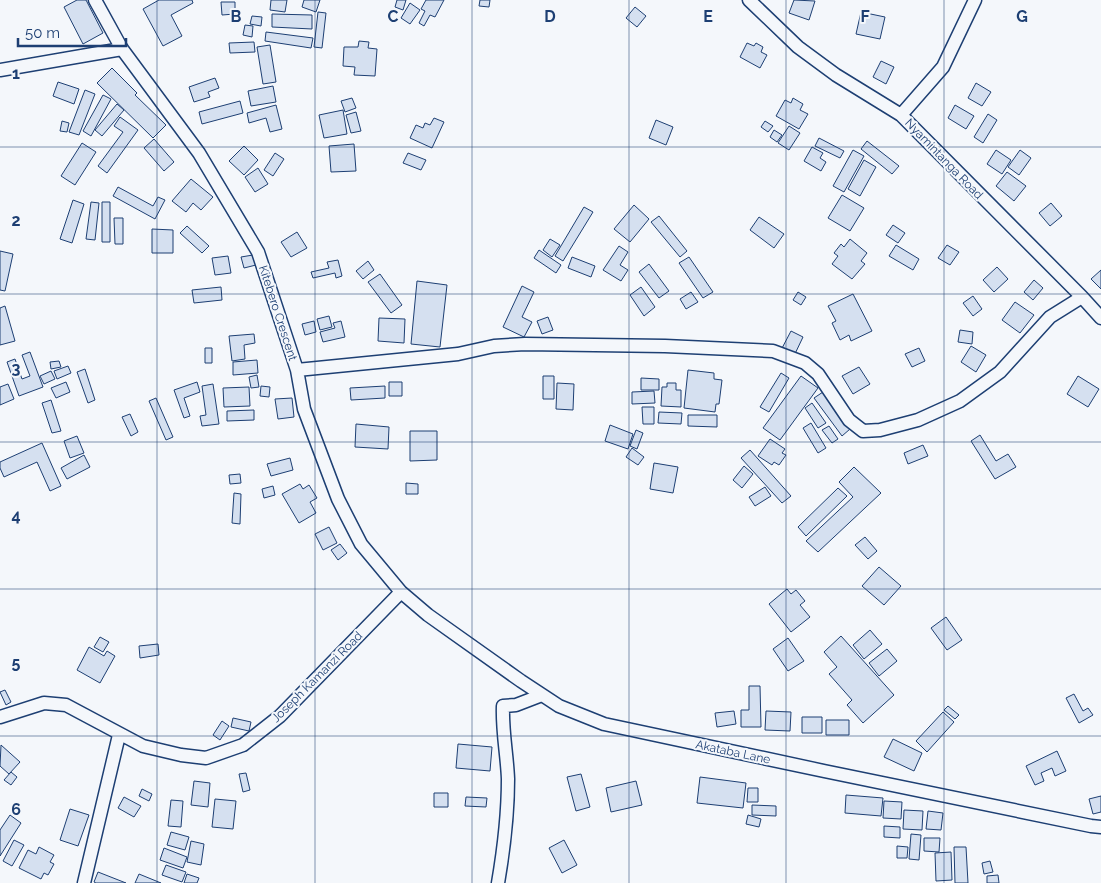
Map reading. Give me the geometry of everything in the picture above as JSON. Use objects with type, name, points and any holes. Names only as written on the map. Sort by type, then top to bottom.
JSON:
[{"type":"street","name":"Kitebero Crescent","points":[[95,0],[122,49],[199,152],[258,252],[296,370],[304,409],[338,499],[361,544],[401,592]]},
{"type":"street","name":"Nyamintanga Road","points":[[749,0],[806,53],[836,75],[901,115],[1101,318]]},
{"type":"street","points":[[901,115],[943,67],[975,0]]},
{"type":"street","points":[[0,70],[122,49]]},
{"type":"street","points":[[296,370],[458,354],[494,346],[525,344],[665,346],[774,351],[805,362],[818,374],[849,420],[863,431],[880,430],[918,420],[960,401],[1000,372],[1050,317],[1082,297]]},
{"type":"street","name":"Akataba Lane","points":[[401,592],[428,614],[542,695],[559,706],[604,724],[1101,827]]},
{"type":"street","name":"Joseph Kamanzi Road","points":[[0,717],[44,703],[66,705],[119,735],[143,746],[182,755],[206,758],[243,745],[280,716],[401,592]]},
{"type":"street","points":[[498,883],[506,834],[507,788],[502,731],[503,706],[516,705],[542,695]]},
{"type":"street","points":[[84,883],[119,735]]},
{"type":"building","points":[[77,0],[86,0],[103,33],[83,44],[64,7]]},
{"type":"building","points":[[159,0],[192,0],[193,3],[171,15],[182,36],[163,46],[143,9]]},
{"type":"building","points":[[271,0],[287,0],[285,12],[270,10]]},
{"type":"building","points":[[304,0],[320,0],[316,12],[302,7]]},
{"type":"building","points":[[397,0],[406,0],[403,10],[395,7]]},
{"type":"building","points":[[426,0],[444,0],[435,17],[430,15],[424,26],[419,23],[425,11],[421,9]]},
{"type":"building","points":[[480,0],[490,0],[489,7],[479,6]]},
{"type":"building","points":[[794,0],[815,1],[809,20],[789,13]]},
{"type":"building","points":[[221,2],[235,2],[235,14],[222,15]]},
{"type":"building","points":[[410,3],[420,10],[410,24],[401,18]]},
{"type":"building","points":[[635,7],[646,16],[637,27],[626,18]]},
{"type":"building","points":[[318,12],[326,13],[322,48],[314,47]]},
{"type":"building","points":[[861,12],[885,17],[880,39],[856,34]]},
{"type":"building","points":[[272,14],[312,15],[312,29],[272,27]]},
{"type":"building","points":[[252,16],[262,17],[261,26],[250,24]]},
{"type":"building","points":[[245,25],[253,26],[252,37],[243,35]]},
{"type":"building","points":[[266,32],[313,38],[311,48],[265,41]]},
{"type":"building","points":[[359,41],[369,42],[368,48],[377,49],[375,76],[354,75],[355,67],[343,66],[344,47],[358,47]]},
{"type":"building","points":[[254,42],[255,52],[230,53],[229,43]]},
{"type":"building","points":[[747,43],[754,46],[756,43],[763,47],[761,52],[767,55],[760,68],[740,57]]},
{"type":"building","points":[[270,45],[276,82],[263,84],[257,47]]},
{"type":"building","points":[[881,61],[894,67],[886,84],[873,77]]},
{"type":"building","points":[[112,68],[137,93],[135,95],[166,125],[153,138],[97,83]]},
{"type":"building","points":[[215,78],[219,88],[208,92],[210,97],[194,102],[189,87]]},
{"type":"building","points":[[58,82],[79,89],[74,104],[53,96]]},
{"type":"building","points":[[976,83],[991,92],[982,106],[968,98]]},
{"type":"building","points":[[273,86],[276,102],[251,106],[248,91]]},
{"type":"building","points":[[85,90],[95,94],[79,135],[69,132]]},
{"type":"building","points":[[103,95],[111,99],[91,136],[83,131]]},
{"type":"building","points":[[352,98],[356,108],[345,112],[341,101]]},
{"type":"building","points":[[793,98],[803,104],[800,110],[808,114],[799,129],[776,116],[785,100],[791,103]]},
{"type":"building","points":[[240,101],[243,113],[202,124],[199,112]]},
{"type":"building","points":[[117,104],[124,110],[102,136],[95,130]]},
{"type":"building","points":[[276,105],[282,129],[270,132],[266,118],[249,123],[247,113]]},
{"type":"building","points":[[955,105],[974,116],[966,129],[948,118]]},
{"type":"building","points":[[343,110],[347,134],[324,138],[319,115]]},
{"type":"building","points":[[356,112],[361,131],[351,133],[346,115]]},
{"type":"building","points":[[988,114],[997,120],[983,143],[974,137]]},
{"type":"building","points":[[120,117],[138,130],[107,173],[98,166],[123,132],[114,126]]},
{"type":"building","points":[[434,118],[444,122],[432,148],[410,138],[416,125],[423,128],[425,123],[430,125]]},
{"type":"building","points":[[656,120],[673,127],[666,145],[649,138]]},
{"type":"building","points":[[62,121],[69,123],[67,132],[60,131]]},
{"type":"building","points":[[765,121],[773,126],[768,132],[761,127]]},
{"type":"building","points":[[789,126],[800,133],[789,150],[778,143]]},
{"type":"building","points":[[774,130],[782,135],[777,142],[770,137]]},
{"type":"building","points":[[819,138],[844,151],[840,158],[815,146]]},
{"type":"building","points":[[154,139],[174,162],[164,171],[144,148]]},
{"type":"building","points":[[867,141],[899,166],[892,174],[861,149]]},
{"type":"building","points":[[82,143],[96,152],[75,185],[61,176]]},
{"type":"building","points":[[354,144],[356,171],[331,172],[329,146]]},
{"type":"building","points":[[244,146],[258,160],[244,175],[229,161]]},
{"type":"building","points":[[812,147],[823,153],[820,158],[826,162],[821,171],[804,161]]},
{"type":"building","points":[[853,150],[864,156],[844,192],[833,186]]},
{"type":"building","points":[[996,150],[1011,160],[1002,174],[987,164]]},
{"type":"building","points":[[1020,150],[1031,158],[1019,175],[1008,167]]},
{"type":"building","points":[[275,153],[284,159],[273,176],[264,170]]},
{"type":"building","points":[[408,153],[426,160],[421,170],[403,163]]},
{"type":"building","points":[[864,160],[876,167],[860,196],[848,189]]},
{"type":"building","points":[[258,168],[268,184],[255,192],[245,177]]},
{"type":"building","points":[[1007,172],[1026,186],[1014,201],[996,186]]},
{"type":"building","points":[[191,179],[213,197],[201,210],[193,203],[186,212],[172,201]]},
{"type":"building","points":[[118,187],[153,206],[158,197],[165,200],[155,219],[113,196]]},
{"type":"building","points":[[842,195],[864,208],[850,231],[828,218]]},
{"type":"building","points":[[73,200],[84,204],[72,243],[60,239]]},
{"type":"building","points":[[91,202],[99,203],[95,240],[86,239]]},
{"type":"building","points":[[102,202],[110,202],[110,242],[102,242]]},
{"type":"building","points":[[1051,203],[1062,216],[1050,226],[1039,213]]},
{"type":"building","points":[[634,205],[649,219],[630,242],[614,229]]},
{"type":"building","points":[[584,207],[593,212],[563,261],[555,256]]},
{"type":"building","points":[[659,216],[687,251],[680,257],[651,222]]},
{"type":"building","points":[[759,217],[784,234],[774,248],[750,230]]},
{"type":"building","points":[[114,218],[123,218],[123,244],[115,244]]},
{"type":"building","points":[[893,225],[905,233],[898,243],[886,235]]},
{"type":"building","points":[[187,226],[209,246],[202,253],[180,233]]},
{"type":"building","points":[[152,229],[173,230],[173,253],[152,253]]},
{"type":"building","points":[[297,232],[307,248],[291,257],[281,242]]},
{"type":"building","points":[[550,239],[560,245],[552,257],[543,250]]},
{"type":"building","points":[[850,239],[867,253],[861,261],[865,264],[852,279],[832,264],[838,256],[834,253],[841,244],[844,247]]},
{"type":"building","points":[[896,245],[919,259],[913,270],[889,256]]},
{"type":"building","points":[[947,245],[959,252],[950,265],[938,258]]},
{"type":"building","points":[[619,246],[628,252],[620,265],[628,270],[621,281],[603,270]]},
{"type":"building","points":[[539,250],[561,265],[556,273],[534,258]]},
{"type":"building","points":[[0,251],[13,254],[5,291],[0,290]]},
{"type":"building","points":[[253,255],[256,265],[244,268],[241,257]]},
{"type":"building","points":[[228,256],[231,273],[215,275],[212,258]]},
{"type":"building","points":[[572,257],[595,266],[591,277],[568,268]]},
{"type":"building","points":[[689,257],[713,292],[703,298],[679,263]]},
{"type":"building","points":[[338,260],[342,276],[336,278],[335,273],[313,278],[311,272],[329,268],[327,262]]},
{"type":"building","points":[[368,261],[374,270],[363,279],[356,271]]},
{"type":"building","points":[[649,264],[669,291],[659,298],[639,272]]},
{"type":"building","points":[[997,267],[1008,279],[994,292],[983,280]]},
{"type":"building","points":[[1101,270],[1101,289],[1091,279]]},
{"type":"building","points":[[380,274],[402,305],[391,313],[368,282]]},
{"type":"building","points":[[1034,280],[1043,288],[1033,300],[1024,292]]},
{"type":"building","points":[[417,281],[447,285],[440,347],[411,344]]},
{"type":"building","points":[[522,286],[534,292],[522,317],[532,322],[524,337],[503,327]]},
{"type":"building","points":[[221,287],[222,300],[194,303],[192,290]]},
{"type":"building","points":[[641,287],[655,307],[644,316],[630,295]]},
{"type":"building","points":[[691,292],[698,302],[686,309],[680,299]]},
{"type":"building","points":[[798,292],[806,297],[801,305],[793,300]]},
{"type":"building","points":[[853,294],[872,331],[851,341],[849,335],[840,340],[832,323],[836,321],[828,306]]},
{"type":"building","points":[[973,296],[982,309],[973,316],[963,303]]},
{"type":"building","points":[[1015,302],[1034,315],[1020,333],[1002,320]]},
{"type":"building","points":[[5,306],[15,341],[0,345],[0,308]]},
{"type":"building","points":[[329,316],[332,327],[320,330],[317,319]]},
{"type":"building","points":[[548,317],[553,330],[542,334],[537,321]]},
{"type":"building","points":[[379,318],[405,319],[404,343],[378,341]]},
{"type":"building","points":[[314,321],[316,332],[305,335],[302,324]]},
{"type":"building","points":[[341,321],[345,337],[323,342],[320,332],[335,328],[333,323]]},
{"type":"building","points":[[960,330],[973,332],[972,344],[958,342]]},
{"type":"building","points":[[791,331],[803,337],[793,358],[780,352]]},
{"type":"building","points":[[254,334],[255,343],[244,345],[245,359],[232,361],[229,336]]},
{"type":"building","points":[[971,346],[986,355],[976,372],[961,362]]},
{"type":"building","points":[[205,348],[212,348],[212,363],[205,363]]},
{"type":"building","points":[[919,348],[925,361],[912,367],[905,354]]},
{"type":"building","points":[[30,352],[43,387],[19,396],[7,362],[15,359],[22,379],[30,376],[22,355]]},
{"type":"building","points":[[257,360],[258,373],[233,375],[233,362]]},
{"type":"building","points":[[59,361],[61,367],[51,369],[50,362]]},
{"type":"building","points":[[68,366],[71,373],[57,379],[54,371]]},
{"type":"building","points":[[859,367],[870,384],[853,394],[842,376]]},
{"type":"building","points":[[85,369],[95,400],[88,403],[77,372]]},
{"type":"building","points":[[688,370],[714,373],[714,379],[722,380],[719,404],[716,404],[715,412],[684,408]]},
{"type":"building","points":[[51,371],[55,379],[44,384],[40,376]]},
{"type":"building","points":[[781,373],[789,378],[769,412],[760,407]]},
{"type":"building","points":[[257,375],[259,387],[251,388],[249,377]]},
{"type":"building","points":[[543,376],[554,376],[554,399],[543,399]]},
{"type":"building","points":[[801,376],[818,388],[780,440],[763,428]]},
{"type":"building","points":[[1078,376],[1099,389],[1088,407],[1067,394]]},
{"type":"building","points":[[641,378],[659,379],[659,390],[641,390]]},
{"type":"building","points":[[66,382],[70,392],[56,398],[51,388]]},
{"type":"building","points":[[197,382],[200,392],[184,398],[190,416],[184,418],[174,390]]},
{"type":"building","points":[[389,382],[402,382],[402,396],[389,396]]},
{"type":"building","points":[[557,383],[574,384],[573,410],[556,409]]},
{"type":"building","points":[[667,383],[676,383],[676,390],[681,390],[681,407],[661,406],[662,387],[667,387]]},
{"type":"building","points":[[8,384],[14,399],[0,405],[0,387]]},
{"type":"building","points":[[213,384],[219,424],[202,426],[200,416],[206,415],[202,386]]},
{"type":"building","points":[[261,386],[270,387],[269,397],[260,396]]},
{"type":"building","points":[[385,386],[385,398],[351,400],[350,388]]},
{"type":"building","points":[[249,387],[250,406],[224,407],[223,388]]},
{"type":"building","points":[[654,391],[655,403],[632,404],[632,392]]},
{"type":"building","points":[[823,392],[850,429],[842,436],[814,398]]},
{"type":"building","points":[[156,398],[173,437],[166,440],[149,401]]},
{"type":"building","points":[[292,398],[294,417],[278,419],[275,399]]},
{"type":"building","points":[[51,400],[61,431],[52,433],[42,403]]},
{"type":"building","points":[[812,403],[826,423],[818,428],[805,408]]},
{"type":"building","points":[[642,407],[654,407],[654,424],[643,424]]},
{"type":"building","points":[[254,410],[254,420],[227,421],[227,411]]},
{"type":"building","points":[[659,412],[682,413],[681,424],[658,423]]},
{"type":"building","points":[[130,414],[138,432],[131,436],[122,417]]},
{"type":"building","points":[[688,415],[717,415],[717,427],[688,426]]},
{"type":"building","points":[[811,423],[826,448],[818,453],[803,428]]},
{"type":"building","points":[[356,424],[389,427],[388,449],[355,447]]},
{"type":"building","points":[[610,425],[633,434],[628,449],[605,441]]},
{"type":"building","points":[[829,426],[838,439],[832,443],[822,430]]},
{"type":"building","points":[[636,430],[643,433],[637,449],[630,446]]},
{"type":"building","points":[[410,431],[437,431],[437,460],[410,461]]},
{"type":"building","points":[[980,435],[996,461],[1008,454],[1016,467],[995,479],[971,441]]},
{"type":"building","points":[[77,436],[84,453],[70,458],[64,441]]},
{"type":"building","points":[[770,439],[785,449],[782,453],[786,455],[779,465],[774,462],[772,465],[758,456]]},
{"type":"building","points":[[42,443],[61,486],[50,491],[37,462],[4,477],[0,468],[0,462]]},
{"type":"building","points":[[923,445],[928,456],[908,464],[904,453]]},
{"type":"building","points":[[632,448],[644,457],[638,465],[626,457]]},
{"type":"building","points":[[750,450],[791,496],[782,503],[741,458]]},
{"type":"building","points":[[84,455],[90,467],[67,479],[61,468]]},
{"type":"building","points":[[290,458],[293,470],[271,476],[267,464]]},
{"type":"building","points":[[654,463],[678,467],[673,493],[650,489]]},
{"type":"building","points":[[744,466],[753,474],[742,488],[733,480]]},
{"type":"building","points":[[854,467],[881,493],[818,552],[806,541],[853,497],[839,482]]},
{"type":"building","points":[[240,474],[241,483],[230,484],[229,475]]},
{"type":"building","points":[[406,483],[418,484],[418,494],[406,494]]},
{"type":"building","points":[[300,484],[303,489],[309,485],[317,498],[310,502],[316,513],[299,523],[282,494]]},
{"type":"building","points":[[273,486],[275,495],[264,498],[262,489]]},
{"type":"building","points":[[765,487],[771,496],[755,506],[749,497]]},
{"type":"building","points":[[838,488],[847,496],[806,536],[798,527]]},
{"type":"building","points":[[234,493],[241,494],[240,524],[232,523]]},
{"type":"building","points":[[329,527],[337,543],[323,550],[315,534]]},
{"type":"building","points":[[865,537],[877,551],[868,559],[855,545]]},
{"type":"building","points":[[340,544],[347,553],[338,560],[331,550]]},
{"type":"building","points":[[879,567],[901,586],[884,605],[862,586]]},
{"type":"building","points":[[787,589],[791,594],[796,590],[805,601],[800,605],[810,617],[791,632],[769,604]]},
{"type":"building","points":[[946,617],[962,640],[947,650],[931,628]]},
{"type":"building","points":[[870,630],[882,644],[864,659],[853,645]]},
{"type":"building","points":[[841,636],[894,695],[863,723],[847,705],[852,700],[829,674],[837,667],[824,652]]},
{"type":"building","points":[[100,637],[109,642],[103,652],[94,647]]},
{"type":"building","points":[[788,638],[804,661],[788,671],[773,649]]},
{"type":"building","points":[[158,644],[159,655],[140,658],[139,646]]},
{"type":"building","points":[[89,647],[104,656],[107,651],[115,656],[100,683],[77,670]]},
{"type":"building","points":[[887,649],[897,661],[879,676],[869,663]]},
{"type":"building","points":[[749,686],[760,686],[761,727],[741,727],[741,710],[749,710]]},
{"type":"building","points":[[5,690],[11,702],[6,705],[0,692]]},
{"type":"building","points":[[1074,694],[1083,711],[1088,708],[1093,715],[1079,723],[1066,698]]},
{"type":"building","points":[[948,706],[959,715],[955,719],[944,710]]},
{"type":"building","points":[[734,711],[736,724],[717,727],[715,713]]},
{"type":"building","points":[[766,711],[791,712],[790,731],[765,730]]},
{"type":"building","points":[[943,712],[954,722],[927,752],[916,741]]},
{"type":"building","points":[[802,717],[822,717],[822,733],[802,733]]},
{"type":"building","points":[[233,718],[251,722],[249,731],[231,727]]},
{"type":"building","points":[[826,720],[849,720],[849,735],[826,735]]},
{"type":"building","points":[[222,721],[229,726],[220,740],[213,735]]},
{"type":"building","points":[[893,739],[922,753],[914,771],[884,757]]},
{"type":"building","points":[[458,744],[492,747],[490,771],[456,768]]},
{"type":"building","points":[[1,745],[20,762],[9,774],[0,766]]},
{"type":"building","points":[[1057,751],[1066,771],[1055,776],[1052,768],[1041,773],[1044,781],[1035,785],[1026,766]]},
{"type":"building","points":[[11,772],[17,777],[11,785],[4,780]]},
{"type":"building","points":[[246,773],[250,790],[243,792],[239,774]]},
{"type":"building","points":[[581,774],[590,807],[576,811],[567,777]]},
{"type":"building","points":[[700,777],[746,783],[743,808],[697,803]]},
{"type":"building","points":[[194,781],[210,783],[208,807],[191,805]]},
{"type":"building","points":[[636,781],[642,805],[611,812],[606,788]]},
{"type":"building","points":[[748,788],[758,788],[758,802],[747,802]]},
{"type":"building","points":[[142,789],[152,794],[149,801],[139,796]]},
{"type":"building","points":[[434,793],[448,793],[448,807],[434,807]]},
{"type":"building","points":[[846,795],[883,798],[881,816],[845,813]]},
{"type":"building","points":[[1101,796],[1101,812],[1093,814],[1089,799]]},
{"type":"building","points":[[124,797],[141,806],[134,817],[118,808]]},
{"type":"building","points":[[466,797],[487,798],[486,807],[465,806]]},
{"type":"building","points":[[215,799],[236,801],[233,829],[212,827]]},
{"type":"building","points":[[171,800],[183,801],[181,827],[168,826]]},
{"type":"building","points":[[884,801],[902,802],[901,819],[883,818]]},
{"type":"building","points":[[752,805],[776,806],[776,816],[752,815]]},
{"type":"building","points":[[70,809],[89,815],[78,846],[60,840]]},
{"type":"building","points":[[904,810],[923,811],[922,830],[903,829]]},
{"type":"building","points":[[928,811],[943,813],[941,830],[926,829]]},
{"type":"building","points":[[10,815],[21,823],[0,856],[0,830]]},
{"type":"building","points":[[748,815],[761,819],[759,827],[746,824]]},
{"type":"building","points":[[884,826],[900,827],[900,838],[884,837]]},
{"type":"building","points":[[171,832],[189,837],[185,850],[167,845]]},
{"type":"building","points":[[911,834],[921,835],[919,860],[909,859]]},
{"type":"building","points":[[924,838],[940,838],[939,852],[924,851]]},
{"type":"building","points":[[14,840],[24,845],[12,866],[3,861]]},
{"type":"building","points":[[564,840],[577,865],[562,873],[549,848]]},
{"type":"building","points":[[191,841],[204,844],[201,865],[187,862]]},
{"type":"building","points":[[897,846],[908,847],[907,858],[897,858]]},
{"type":"building","points":[[39,847],[54,855],[50,862],[54,864],[48,875],[44,873],[41,879],[19,868],[28,850],[36,854]]},
{"type":"building","points":[[954,847],[966,847],[968,883],[955,883]]},
{"type":"building","points":[[164,848],[187,857],[183,868],[160,860]]},
{"type":"building","points":[[951,852],[952,880],[936,881],[935,853]]},
{"type":"building","points":[[990,861],[993,872],[984,874],[982,863]]},
{"type":"building","points":[[166,865],[186,872],[182,882],[162,875]]},
{"type":"building","points":[[98,872],[126,883],[96,883],[94,882]]},
{"type":"building","points":[[139,874],[161,883],[135,883]]},
{"type":"building","points":[[187,874],[199,878],[197,883],[184,883]]},
{"type":"building","points":[[998,875],[999,883],[987,883],[987,876]]}]
